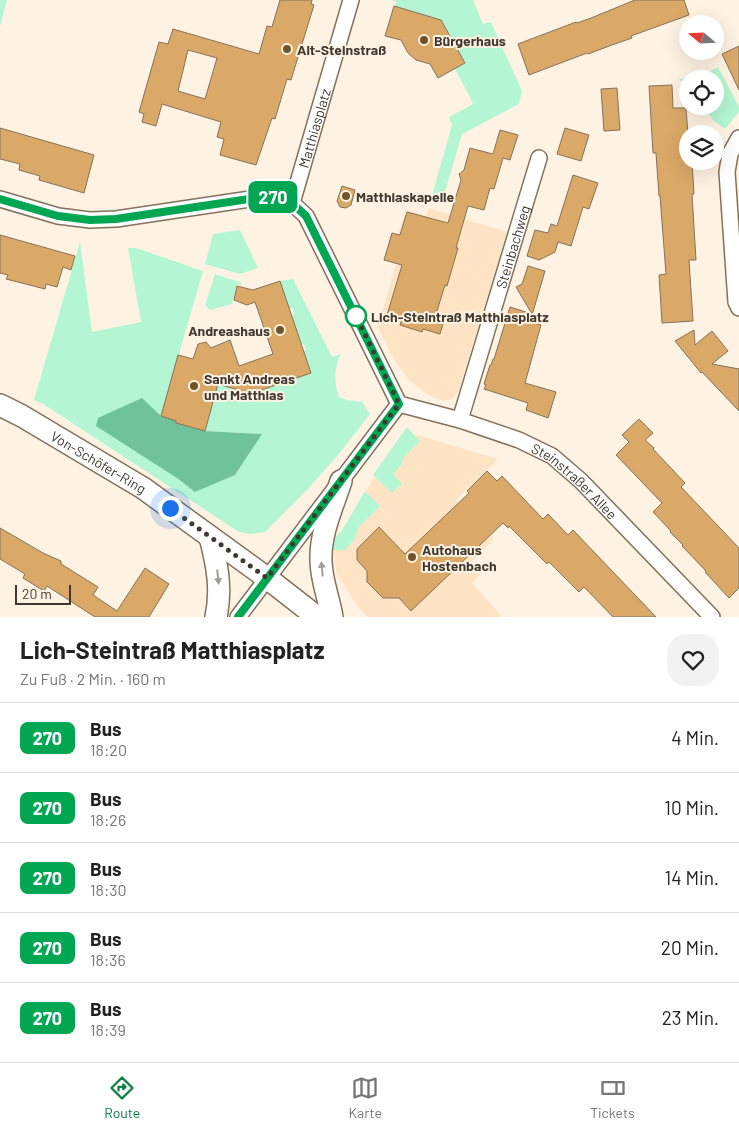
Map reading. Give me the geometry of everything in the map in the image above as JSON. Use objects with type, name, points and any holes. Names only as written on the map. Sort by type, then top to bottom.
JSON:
[{"type":"main road","name":"Von-Schöfer-Ring","points":[[0,405],[144,488],[318,617]]},
{"type":"main road","points":[[332,617],[325,592],[321,558],[323,540],[340,481]]},
{"type":"main road","points":[[210,537],[217,562],[219,586],[216,617]]},
{"type":"street","name":"Matthiasplatz","points":[[292,203],[351,0]]},
{"type":"street","points":[[739,138],[730,154],[727,172],[736,302],[739,308]]},
{"type":"street","name":"Steinbachweg","points":[[460,420],[539,158]]},
{"type":"street","points":[[0,199],[58,216],[90,220],[116,219],[274,197],[292,203],[306,216],[399,404],[238,617]]},
{"type":"street","name":"Steinstraßer Allee","points":[[399,404],[460,420],[519,440],[552,456],[581,480],[712,617]]},
{"type":"shaded area","points":[[429,208],[507,232],[458,392],[452,399],[444,401],[430,396],[410,381],[393,359],[378,327],[396,263],[384,260],[392,233],[398,234],[406,210],[426,216]]},
{"type":"shaded area","points":[[405,435],[417,435],[498,459],[456,500],[494,539],[469,564],[480,575],[472,583],[502,617],[367,617],[358,607],[336,573],[334,553],[338,538],[395,443]]},
{"type":"green space","points":[[0,0],[7,0],[0,26]]},
{"type":"green space","points":[[391,0],[473,0],[483,24],[491,22],[522,91],[519,104],[462,134],[442,202],[431,199],[452,125],[449,117],[473,104],[455,69],[465,63],[441,20],[394,6],[397,2]]},
{"type":"green space","points":[[724,78],[739,107],[739,112],[725,129],[724,125],[715,122],[709,115],[724,115]]},
{"type":"green space","points":[[240,230],[258,268],[240,274],[205,264],[213,234]]},
{"type":"green space","points":[[80,242],[92,332],[141,322],[128,248],[136,248],[203,271],[161,416],[177,478],[195,492],[235,475],[261,434],[205,431],[218,384],[238,390],[244,388],[249,397],[255,395],[254,393],[283,382],[284,385],[290,383],[290,380],[311,373],[304,351],[306,350],[304,344],[301,344],[291,316],[294,314],[292,308],[289,309],[280,281],[293,279],[332,357],[340,354],[335,375],[339,397],[362,402],[370,414],[339,454],[307,490],[265,532],[251,534],[239,532],[43,404],[34,400]]},
{"type":"green space","points":[[215,274],[242,283],[241,285],[237,284],[232,304],[210,310],[205,305]]},
{"type":"green space","points":[[142,398],[161,416],[176,421],[176,423],[205,431],[262,434],[235,475],[195,492],[177,478],[96,426],[98,418]]},
{"type":"green space","points":[[407,427],[420,441],[403,458],[402,464],[393,474],[402,484],[392,493],[373,475]]},
{"type":"green space","points":[[365,491],[380,506],[358,528],[355,539],[345,550],[333,550],[336,537],[341,532]]},
{"type":"building","points":[[280,0],[312,0],[311,4],[314,5],[291,80],[287,79],[275,119],[272,118],[256,165],[220,155],[224,139],[217,137],[221,122],[162,104],[156,126],[142,122],[144,114],[139,112],[159,42],[168,44],[173,29],[259,54],[267,26],[272,27]],"holes":[[[188,50],[217,58],[205,99],[178,91]]]},
{"type":"building","points":[[635,0],[684,0],[689,15],[679,15],[679,19],[631,36],[632,38],[529,75],[518,44]]},
{"type":"building","points":[[394,6],[441,20],[465,63],[438,78],[430,64],[416,60],[408,53],[401,40],[385,36]]},
{"type":"building","points":[[739,46],[739,90],[724,58],[724,53]]},
{"type":"building","points":[[672,85],[673,108],[679,108],[679,115],[687,115],[687,125],[679,125],[679,170],[693,170],[696,260],[689,260],[693,321],[662,323],[659,275],[666,274],[656,153],[653,153],[649,86]]},
{"type":"building","points":[[617,88],[620,130],[604,131],[601,89]]},
{"type":"building","points":[[0,128],[94,155],[84,193],[39,180],[40,176],[19,170],[20,164],[0,159]]},
{"type":"building","points":[[565,128],[589,135],[581,161],[557,154]]},
{"type":"building","points":[[500,130],[518,135],[510,160],[503,158],[494,189],[490,188],[484,210],[468,206],[447,286],[445,285],[436,314],[445,317],[440,334],[423,329],[422,332],[400,325],[402,319],[387,315],[402,265],[384,260],[392,233],[400,235],[407,212],[448,223],[461,180],[459,174],[464,170],[470,148],[493,154]]},
{"type":"building","points":[[573,175],[598,183],[589,209],[583,207],[571,246],[558,242],[555,252],[539,260],[527,256],[535,230],[548,233],[551,224],[557,226]]},
{"type":"building","name":"Matthiaskapelle","points":[[342,186],[355,190],[351,205],[346,208],[340,207],[337,201]]},
{"type":"building","points":[[0,235],[75,256],[71,270],[63,267],[57,287],[46,284],[45,289],[6,279],[8,275],[0,273]]},
{"type":"building","points":[[528,266],[545,271],[530,322],[541,325],[525,383],[556,392],[548,418],[526,410],[528,403],[484,389],[490,365],[494,359],[510,307],[532,314],[516,287],[522,284]]},
{"type":"building","points":[[280,281],[311,373],[247,395],[245,392],[218,384],[205,431],[176,423],[176,421],[161,416],[178,355],[193,359],[198,344],[206,342],[211,348],[230,340],[239,366],[273,354],[255,302],[247,305],[234,300],[237,286],[253,290]]},
{"type":"building","points":[[694,330],[695,345],[712,331],[728,351],[712,364],[739,369],[739,411],[701,373],[675,341]]},
{"type":"building","points":[[639,419],[653,433],[645,440],[685,483],[681,487],[739,548],[739,588],[729,598],[653,512],[662,503],[616,455],[629,442],[622,435]]},
{"type":"building","points":[[487,471],[497,481],[502,476],[543,519],[548,514],[568,535],[573,530],[656,617],[613,617],[584,587],[579,592],[549,562],[547,564],[509,526],[508,528],[503,523],[411,611],[399,598],[383,598],[367,582],[367,571],[357,560],[357,549],[379,527],[405,554],[469,493],[467,491]]},
{"type":"building","points":[[0,528],[43,553],[61,561],[61,564],[98,587],[93,595],[117,611],[145,568],[169,584],[149,617],[95,617],[47,586],[44,591],[23,578],[25,574],[0,559]]},
{"type":"bus line","name":"270","points":[[0,199],[58,216],[90,220],[116,219],[274,197],[292,203],[306,216],[399,404],[238,617]]},
{"type":"place","name":"Bürgerhaus","points":[[424,40]]},
{"type":"place","name":"Alt-Steinstraß","points":[[287,49]]},
{"type":"place","name":"Matthiaskapelle","points":[[346,196]]},
{"type":"place","name":"Lich-Steintraß Matthiasplatz","points":[[356,316]]},
{"type":"place","name":"Andreashaus","points":[[280,330]]},
{"type":"place","name":"Sankt Andreas und Matthias","points":[[194,386]]},
{"type":"place","name":"Autohaus Hostenbach","points":[[412,557]]},
{"type":"route","points":[[170,508],[267,578],[399,404],[356,316]]}]
